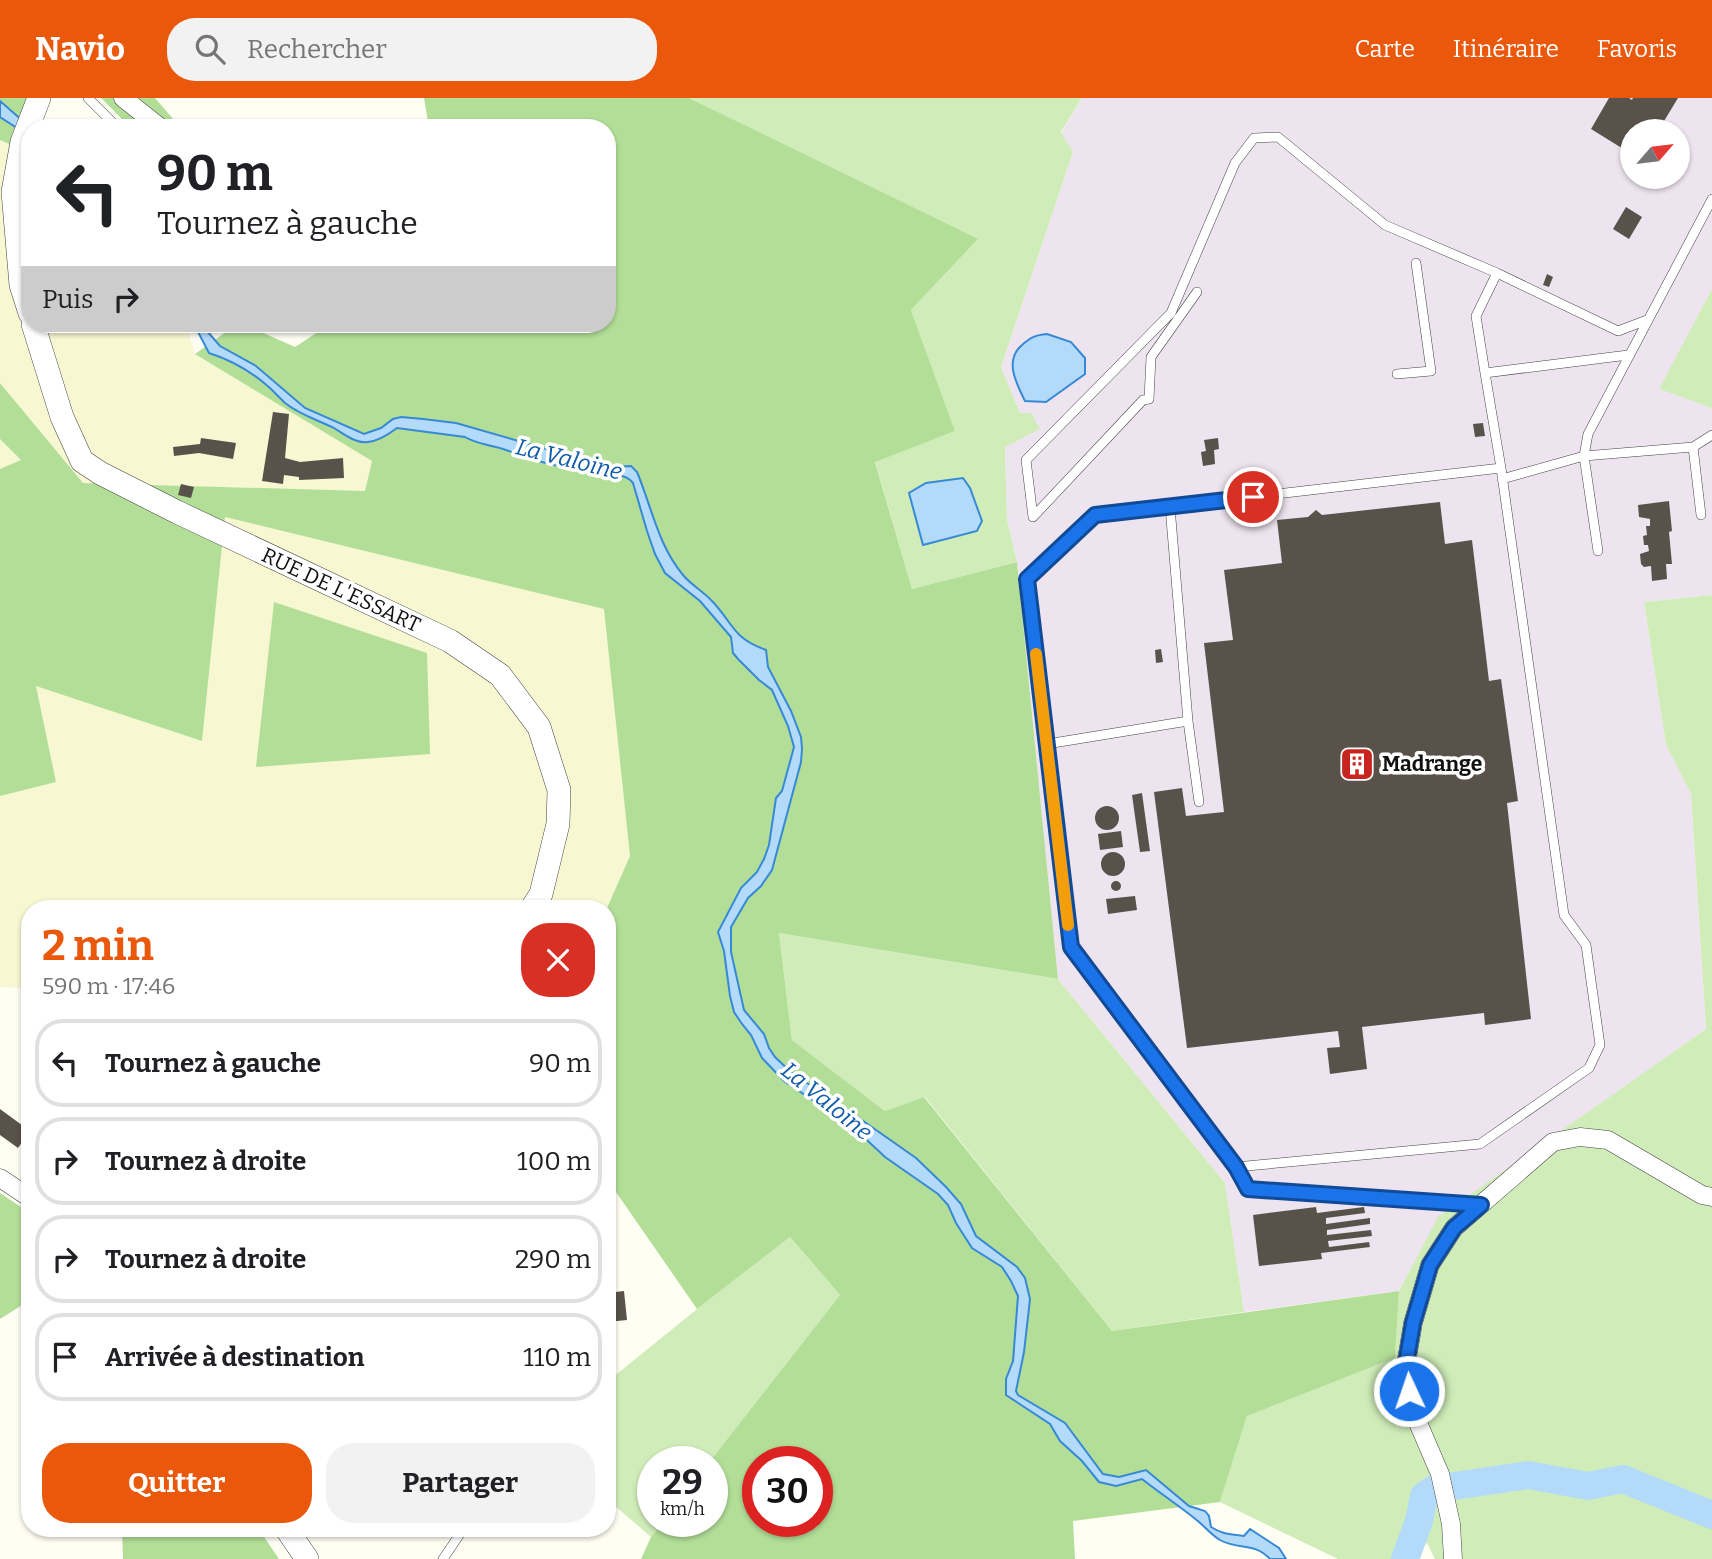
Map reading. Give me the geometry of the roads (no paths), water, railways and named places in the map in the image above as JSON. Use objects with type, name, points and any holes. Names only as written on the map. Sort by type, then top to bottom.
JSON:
[{"type":"street","points":[[123,98],[150,119]]},
{"type":"street","points":[[21,148],[13,192],[21,285]]},
{"type":"street","name":"RUE DE L'ESSART","points":[[36,333],[62,417],[82,461],[177,512],[450,641],[500,675],[539,727],[559,790],[558,824],[541,894],[537,900]]},
{"type":"street","points":[[1453,1559],[1451,1524],[1440,1474],[1413,1411],[1405,1370],[1413,1323],[1430,1265],[1454,1228],[1553,1142],[1580,1137],[1608,1140],[1702,1195],[1712,1197]]},
{"type":"street","points":[[0,1178],[21,1192]]},
{"type":"street","points":[[292,1537],[307,1559]]},
{"type":"lane","points":[[88,98],[109,119]]},
{"type":"lane","points":[[1197,292],[1151,357],[1149,399],[1143,400],[1033,517],[1026,460],[1171,313],[1235,163],[1254,138],[1278,137],[1385,225],[1497,273],[1618,331],[1647,320]]},
{"type":"lane","points":[[1598,551],[1584,456],[1588,434],[1712,199]]},
{"type":"lane","points":[[1397,374],[1431,371],[1416,263]]},
{"type":"lane","points":[[1236,1167],[1480,1144],[1589,1068],[1600,1045],[1586,945],[1564,915],[1501,468],[1476,316],[1497,273]]},
{"type":"lane","points":[[1485,373],[1628,355]]},
{"type":"lane","points":[[1502,479],[1584,456],[1693,447],[1712,435]]},
{"type":"lane","points":[[1693,447],[1701,515]]},
{"type":"lane","points":[[1481,1205],[1248,1189],[1236,1167],[1071,947],[1027,579],[1095,515],[1501,468]]},
{"type":"lane","points":[[1170,507],[1188,721],[1199,802]]},
{"type":"lane","points":[[1047,744],[1188,721]]},
{"type":"lane","points":[[443,1559],[458,1537]]},
{"type":"water","points":[[0,101],[21,119],[21,125],[17,128],[0,117]]},
{"type":"water","points":[[199,333],[209,333],[220,346],[256,366],[305,408],[364,434],[401,417],[456,423],[609,467],[631,466],[637,472],[661,539],[674,563],[686,579],[712,601],[734,630],[746,641],[766,650],[768,667],[801,737],[801,762],[772,870],[748,898],[731,927],[731,952],[744,1010],[764,1034],[775,1057],[796,1077],[916,1158],[961,1204],[976,1236],[1017,1267],[1025,1278],[1030,1299],[1016,1391],[1018,1395],[1065,1423],[1103,1474],[1119,1477],[1146,1470],[1189,1506],[1205,1511],[1211,1527],[1223,1533],[1244,1536],[1250,1529],[1279,1548],[1286,1559],[1270,1559],[1258,1550],[1220,1540],[1142,1479],[1116,1486],[1099,1482],[1082,1461],[1060,1441],[1050,1424],[1006,1395],[1006,1379],[1013,1361],[1018,1296],[1002,1267],[972,1248],[948,1205],[938,1194],[885,1157],[853,1127],[784,1081],[762,1058],[751,1035],[734,1012],[724,951],[718,932],[741,888],[757,872],[764,859],[769,845],[776,798],[782,791],[794,747],[772,690],[733,653],[731,637],[700,601],[665,573],[655,554],[633,483],[621,476],[597,475],[538,461],[465,437],[397,428],[376,440],[355,440],[297,411],[249,372],[209,353]]},
{"type":"water","points":[[1047,334],[1071,342],[1085,358],[1085,374],[1046,402],[1025,401],[1013,372],[1014,358],[1028,340]]},
{"type":"water","points":[[963,478],[970,488],[982,521],[977,531],[923,545],[909,493],[926,483]]},
{"type":"water","points":[[1532,1471],[1551,1478],[1586,1483],[1619,1475],[1669,1496],[1681,1496],[1687,1501],[1695,1501],[1701,1506],[1712,1508],[1712,1515],[1623,1479],[1612,1478],[1588,1486],[1528,1475],[1459,1484],[1451,1477]]},
{"type":"water","points":[[1433,1484],[1435,1493],[1426,1503],[1410,1559],[1398,1559],[1414,1526],[1420,1494]]},
{"type":"waterway","name":"La Valoine","points":[[1405,1559],[1419,1521],[1424,1496],[1434,1489],[1528,1475],[1588,1486],[1623,1479],[1712,1515]]},
{"type":"place","name":"Madrange","points":[[1357,764]]}]
